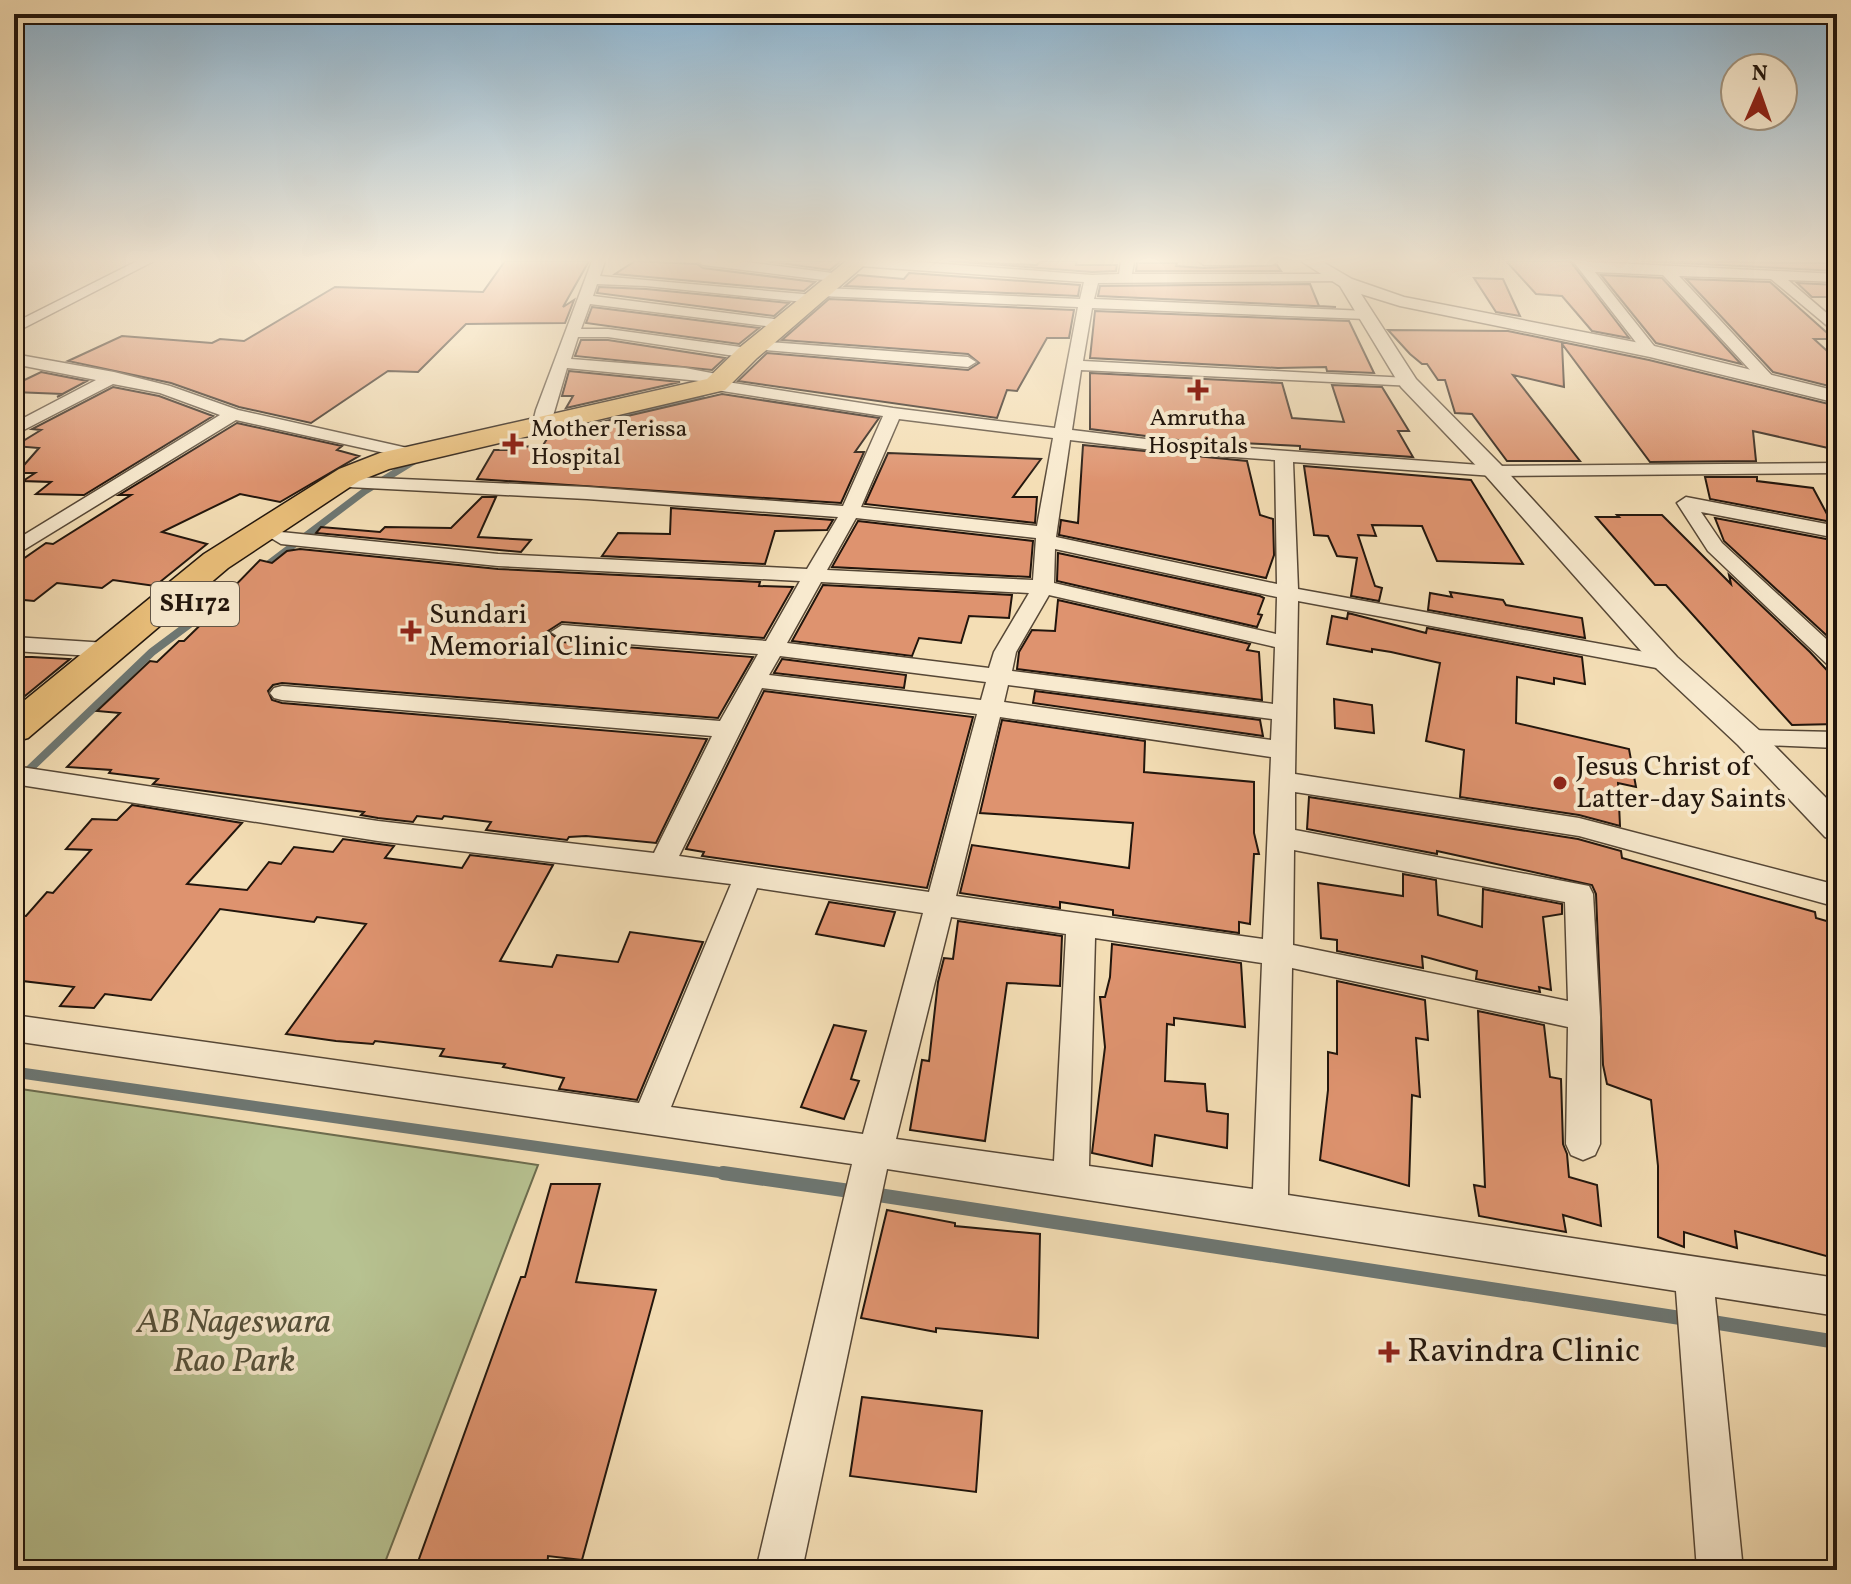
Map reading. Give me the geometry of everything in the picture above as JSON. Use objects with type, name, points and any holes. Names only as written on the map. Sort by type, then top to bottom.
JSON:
[{"type":"main road","points":[[719,382],[770,335]]},
{"type":"main road","name":"SH172","points":[[14,729],[216,561],[349,475],[719,382]]},
{"type":"main road","name":"SH172","points":[[14,750],[140,645],[281,538],[383,466]]},
{"type":"street","points":[[541,426],[544,410],[573,335]]},
{"type":"street","points":[[624,335],[753,350],[968,362]]},
{"type":"street","points":[[779,1570],[873,1151],[1005,652],[1043,587],[1047,537],[1080,335]]},
{"type":"street","points":[[1378,335],[1408,383],[1494,471],[1667,663],[1749,738],[1837,829]]},
{"type":"street","points":[[1570,335],[1650,351],[1837,397]]},
{"type":"street","points":[[1637,335],[1650,351]]},
{"type":"street","points":[[1726,335],[1768,380]]},
{"type":"street","points":[[14,359],[164,389],[383,466],[587,493],[850,512],[1047,537],[1288,593],[1667,663]]},
{"type":"street","points":[[563,363],[685,373],[719,382],[893,413],[1064,435],[1284,456],[1494,471],[1837,468]]},
{"type":"street","points":[[1075,365],[1408,383]]},
{"type":"street","points":[[14,430],[114,377]]},
{"type":"street","points":[[662,864],[727,729],[850,512],[893,413]]},
{"type":"street","points":[[14,550],[233,414]]},
{"type":"street","points":[[1270,1209],[1288,593],[1284,456]]},
{"type":"street","points":[[1837,532],[1686,503],[1715,547],[1837,661]]},
{"type":"street","points":[[281,538],[498,560],[1043,587],[1286,643]]},
{"type":"street","points":[[562,632],[773,648],[1284,713]]},
{"type":"street","points":[[14,644],[107,650]]},
{"type":"street","points":[[755,680],[991,708],[1282,750]]},
{"type":"street","points":[[282,693],[727,729]]},
{"type":"street","points":[[1749,738],[1837,740]]},
{"type":"street","points":[[14,775],[378,831],[662,864],[747,879],[1276,953],[1584,1017]]},
{"type":"street","points":[[1282,781],[1579,827],[1837,896]]},
{"type":"street","points":[[1279,837],[1579,894],[1584,1017],[1583,1144]]},
{"type":"street","points":[[649,1119],[747,879]]},
{"type":"street","points":[[1071,1180],[1081,925]]},
{"type":"street","points":[[14,1028],[1270,1209],[1837,1297]]},
{"type":"street","points":[[1694,1275],[1720,1570]]},
{"type":"green space","name":"AB Nageswara Rao Park","points":[[14,1088],[538,1165],[382,1570],[14,1570]]},
{"type":"building","points":[[254,335],[455,335],[418,372],[388,371],[311,423],[239,407],[171,383],[68,361],[122,336],[212,343],[220,339],[244,341]]},
{"type":"building","points":[[673,335],[750,335],[739,344]]},
{"type":"building","points":[[788,335],[1070,335],[1069,338],[1047,338],[1017,391],[1007,390],[997,418],[738,381],[767,353],[968,370],[979,363],[968,354],[782,340]]},
{"type":"building","points":[[1092,335],[1356,335],[1374,373],[1327,371],[1326,367],[1278,368],[1090,358]]},
{"type":"building","points":[[1393,335],[1527,335],[1649,360],[1837,406],[1837,450],[1753,431],[1756,461],[1650,462],[1562,344],[1564,387],[1513,375],[1580,461],[1507,461],[1472,414],[1455,413],[1445,380],[1438,380],[1427,364],[1422,364]]},
{"type":"building","points":[[1649,335],[1714,335],[1741,364],[1656,343]]},
{"type":"building","points":[[1738,335],[1829,335],[1834,339],[1814,339],[1837,360],[1837,388],[1773,372]]},
{"type":"building","points":[[581,340],[608,340],[725,358],[712,370],[575,356]]},
{"type":"building","points":[[569,371],[680,382],[566,408],[573,396],[562,396]]},
{"type":"building","points":[[41,372],[87,381],[63,394],[14,392],[14,385]]},
{"type":"building","points":[[1090,373],[1282,383],[1292,418],[1344,422],[1332,385],[1382,387],[1409,431],[1398,431],[1413,457],[1300,449],[1300,446],[1178,440],[1090,429]]},
{"type":"building","points":[[113,387],[159,396],[213,416],[84,495],[36,494],[51,482],[23,481],[35,473],[17,473],[39,448],[15,446],[41,430],[32,429]]},
{"type":"building","points":[[722,394],[879,418],[855,452],[864,452],[841,503],[477,479],[494,450],[510,450],[512,446],[542,447],[550,434]]},
{"type":"building","points":[[237,423],[342,446],[337,450],[359,456],[280,502],[240,494],[162,532],[207,544],[155,586],[113,580],[102,588],[57,583],[34,601],[14,599],[14,559],[23,559],[46,543],[53,544],[131,495],[119,495]]},
{"type":"building","points":[[1083,445],[1247,461],[1260,515],[1273,519],[1274,555],[1266,578],[1059,535],[1061,520],[1078,523]]},
{"type":"building","points":[[888,453],[1041,459],[1013,497],[1037,497],[1035,523],[865,504]]},
{"type":"building","points":[[1304,466],[1471,480],[1523,564],[1437,561],[1422,526],[1372,525],[1376,536],[1358,535],[1375,586],[1382,588],[1379,601],[1351,596],[1357,558],[1337,556],[1328,536],[1314,535]]},
{"type":"building","points":[[1705,477],[1757,477],[1757,481],[1813,488],[1827,514],[1837,516],[1837,523],[1710,499]]},
{"type":"building","points":[[482,497],[496,497],[478,537],[531,540],[521,552],[316,533],[321,527],[380,532],[385,527],[451,528]]},
{"type":"building","points":[[671,508],[833,520],[827,530],[775,531],[765,564],[602,556],[618,533],[670,534]]},
{"type":"building","points":[[1617,515],[1662,515],[1731,584],[1729,575],[1837,681],[1837,724],[1792,725],[1666,585],[1655,585],[1596,517],[1619,517]]},
{"type":"building","points":[[1715,518],[1837,541],[1837,645],[1724,541]]},
{"type":"building","points":[[858,521],[1033,541],[1030,577],[832,567]]},
{"type":"building","points":[[300,549],[498,569],[760,582],[759,586],[793,587],[764,638],[562,622],[548,631],[562,642],[753,657],[718,718],[282,683],[273,685],[268,691],[272,700],[282,703],[707,739],[656,843],[586,836],[569,837],[567,840],[486,830],[491,822],[444,816],[442,819],[417,816],[413,822],[378,818],[361,815],[364,812],[153,784],[158,779],[109,773],[111,770],[67,767],[120,713],[97,711],[150,661],[157,662],[179,641],[184,641],[227,599],[222,599],[260,560],[272,563],[287,551]]},
{"type":"building","points":[[1058,553],[1260,596],[1264,598],[1258,614],[1262,615],[1257,627],[1057,581]]},
{"type":"building","points":[[823,585],[1012,595],[1009,618],[969,616],[961,643],[919,638],[912,656],[792,641]]},
{"type":"building","points":[[1450,592],[1582,618],[1585,638],[1428,610],[1430,593],[1452,597]]},
{"type":"building","points":[[1058,600],[1250,644],[1247,650],[1259,652],[1262,700],[1017,669],[1019,652],[1032,630],[1055,631]]},
{"type":"building","points":[[1348,613],[1426,633],[1427,628],[1582,657],[1585,684],[1554,678],[1554,684],[1517,677],[1516,723],[1629,749],[1636,787],[1618,783],[1620,826],[1579,815],[1460,797],[1464,750],[1426,741],[1440,663],[1391,652],[1327,644],[1332,616],[1347,619]]},
{"type":"building","points":[[14,657],[32,657],[70,659],[14,705]]},
{"type":"building","points":[[782,659],[906,675],[904,688],[774,673]]},
{"type":"building","points":[[764,691],[973,717],[927,888],[702,856],[704,852],[686,849]]},
{"type":"building","points":[[1035,691],[1260,720],[1263,736],[1033,703]]},
{"type":"building","points":[[1334,699],[1372,705],[1374,733],[1335,728]]},
{"type":"building","points":[[1002,720],[1145,741],[1144,772],[1254,782],[1254,833],[1259,854],[1254,854],[1250,924],[1239,922],[1239,933],[1113,915],[1113,910],[1060,902],[1060,908],[960,893],[972,845],[1129,868],[1133,823],[980,813]]},
{"type":"building","points":[[1309,797],[1578,839],[1621,851],[1622,858],[1815,912],[1816,918],[1837,924],[1837,1259],[1735,1231],[1737,1248],[1684,1232],[1684,1247],[1658,1237],[1658,1166],[1651,1100],[1607,1084],[1603,1065],[1596,894],[1592,885],[1437,851],[1437,854],[1307,829]]},
{"type":"building","points":[[132,805],[242,823],[187,884],[247,890],[269,862],[281,864],[294,847],[333,852],[343,839],[394,846],[385,858],[462,868],[470,855],[553,865],[500,961],[552,967],[557,955],[618,962],[630,932],[703,942],[637,1100],[559,1089],[564,1078],[503,1067],[505,1064],[440,1056],[444,1049],[286,1034],[366,924],[317,917],[314,922],[220,909],[151,1000],[105,994],[94,1008],[60,1006],[74,987],[14,980],[14,915],[26,916],[47,892],[53,893],[91,850],[66,849],[92,819],[117,820]]},
{"type":"building","points":[[1403,874],[1436,880],[1438,915],[1482,927],[1483,889],[1562,904],[1562,914],[1543,917],[1551,990],[1539,987],[1540,992],[1476,979],[1477,971],[1422,956],[1423,968],[1337,951],[1337,940],[1321,938],[1318,883],[1403,896]]},
{"type":"building","points":[[829,902],[895,912],[884,946],[816,934]]},
{"type":"building","points":[[958,921],[1062,936],[1060,986],[1007,983],[985,1141],[910,1130],[922,1060],[929,1061],[938,982],[944,958],[953,959]]},
{"type":"building","points":[[1112,944],[1241,963],[1245,1027],[1174,1018],[1174,1025],[1167,1024],[1165,1081],[1205,1084],[1207,1111],[1228,1114],[1227,1148],[1155,1135],[1152,1166],[1092,1153],[1105,1047],[1100,997],[1105,997],[1110,977]]},
{"type":"building","points":[[1337,981],[1425,1000],[1428,1040],[1416,1038],[1420,1097],[1412,1095],[1409,1186],[1320,1160],[1328,1090],[1328,1052],[1337,1054]]},
{"type":"building","points":[[1478,1011],[1544,1025],[1550,1077],[1561,1079],[1563,1144],[1569,1177],[1597,1185],[1601,1226],[1563,1215],[1566,1232],[1479,1216],[1474,1185],[1485,1187]]},
{"type":"building","points":[[834,1025],[866,1031],[851,1079],[859,1081],[844,1119],[801,1107]]},
{"type":"building","points":[[551,1184],[600,1184],[576,1282],[656,1290],[582,1560],[548,1556],[547,1570],[415,1570],[521,1277],[525,1277]]},
{"type":"building","points":[[887,1210],[955,1223],[955,1226],[1040,1234],[1038,1338],[936,1328],[936,1332],[861,1318]]},
{"type":"building","points":[[862,1397],[982,1411],[976,1492],[850,1476]]},
{"type":"waterway","points":[[625,413],[702,397]]},
{"type":"waterway","points":[[612,416],[635,411]]},
{"type":"waterway","points":[[263,568],[365,491],[414,461]]},
{"type":"waterway","points":[[212,607],[229,594]]},
{"type":"waterway","points":[[14,784],[152,652],[215,605]]},
{"type":"waterway","points":[[14,1072],[737,1175]]},
{"type":"waterway","points":[[723,1173],[857,1192]]},
{"type":"waterway","points":[[872,1194],[1687,1319]]},
{"type":"waterway","points":[[1706,1321],[1837,1342]]},
{"type":"place","name":"Amrutha Hospitals","points":[[1198,390]]},
{"type":"place","name":"Mother Terissa Hospital","points":[[513,444]]},
{"type":"place","name":"Sundari Memorial Clinic","points":[[411,631]]},
{"type":"place","name":"Jesus Christ of Latter-day Saints","points":[[1560,783]]},
{"type":"place","name":"Ravindra Clinic","points":[[1389,1352]]}]
